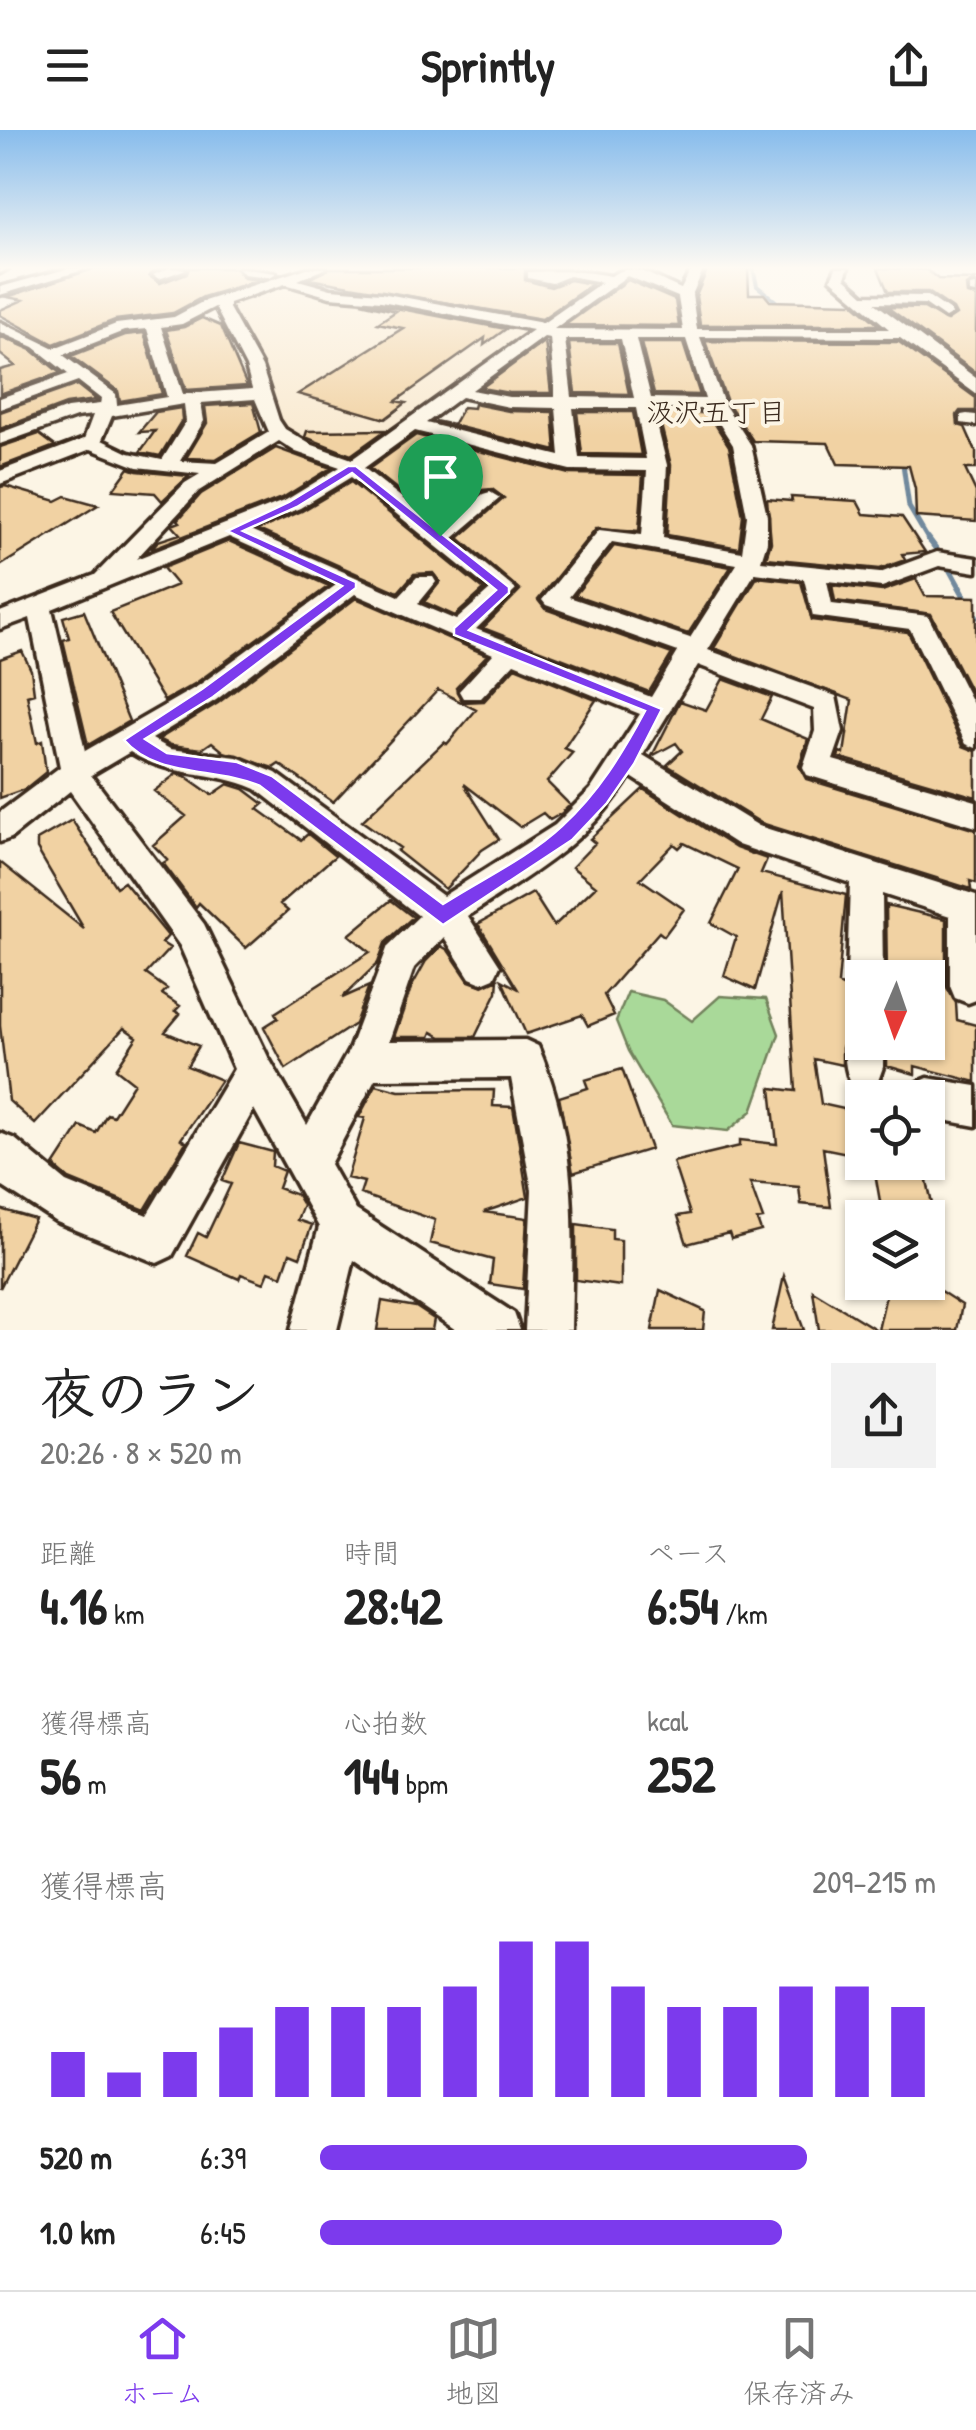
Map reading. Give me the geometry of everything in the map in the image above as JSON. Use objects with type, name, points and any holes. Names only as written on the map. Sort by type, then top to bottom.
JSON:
[{"type":"street","points":[[51,354],[96,340],[120,327],[166,324]]},
{"type":"street","points":[[231,324],[254,366],[270,421],[279,433],[303,448],[353,467],[504,590],[459,631]]},
{"type":"street","points":[[513,324],[547,331],[628,334],[904,334]]},
{"type":"street","points":[[0,621],[293,504],[353,467],[556,324]]},
{"type":"street","points":[[307,1166],[364,1060],[400,958],[445,914],[566,834],[601,798],[749,563],[756,542],[757,516],[742,445],[715,404],[688,324]]},
{"type":"street","points":[[893,324],[970,374],[976,390]]},
{"type":"street","points":[[0,326],[51,354],[110,398],[92,442]]},
{"type":"street","points":[[154,327],[195,421],[168,466]]},
{"type":"street","points":[[547,331],[565,402],[570,464]]},
{"type":"street","points":[[628,334],[658,465],[652,545]]},
{"type":"street","points":[[0,404],[79,375]]},
{"type":"street","points":[[459,392],[509,402],[715,404]]},
{"type":"street","points":[[0,439],[73,412],[264,393]]},
{"type":"street","points":[[413,425],[570,464],[658,465]]},
{"type":"street","points":[[94,586],[172,513],[192,487],[279,433]]},
{"type":"street","points":[[0,478],[92,442],[129,462],[216,469]]},
{"type":"street","points":[[442,538],[490,498]]},
{"type":"street","points":[[233,531],[459,631],[654,709]]},
{"type":"street","points":[[976,565],[956,565],[937,559],[882,580],[815,576],[607,536],[554,600],[827,703],[830,731],[817,767],[976,814]]},
{"type":"street","points":[[815,576],[821,612],[920,622],[976,737]]},
{"type":"street","points":[[403,606],[425,582]]},
{"type":"street","points":[[0,829],[76,771],[207,693],[352,585]]},
{"type":"street","points":[[40,608],[84,792],[192,935],[254,1071],[341,1225],[498,1330]]},
{"type":"street","points":[[472,691],[511,651]]},
{"type":"street","points":[[132,740],[164,759],[237,768],[266,781],[445,914],[482,966]]},
{"type":"street","points":[[628,760],[749,836],[971,909],[968,986]]},
{"type":"street","points":[[865,960],[866,876]]},
{"type":"street","points":[[364,1060],[525,1059],[544,1132],[553,1190],[548,1330]]},
{"type":"street","points":[[0,1154],[11,1168],[56,1202],[156,1241],[254,1071]]},
{"type":"street","points":[[945,1101],[976,1106]]},
{"type":"street","points":[[314,1330],[341,1225]]},
{"type":"shaded area","points":[[239,324],[510,324],[527,327],[529,332],[354,455],[307,443],[285,430],[251,343]]},
{"type":"green space","points":[[628,992],[663,1000],[692,1021],[720,996],[766,999],[779,1034],[752,1111],[728,1131],[672,1125],[628,1051],[616,1021]]},
{"type":"building","points":[[17,324],[105,324],[54,344]]},
{"type":"building","points":[[383,324],[480,324],[506,329],[484,345],[485,338],[396,401],[406,403],[385,419],[298,394],[403,328]]},
{"type":"building","points":[[679,324],[679,326],[565,325]]},
{"type":"building","points":[[700,324],[879,325],[700,325]]},
{"type":"building","points":[[910,324],[976,324],[976,373]]},
{"type":"building","points":[[221,326],[247,386],[186,390],[166,330]]},
{"type":"building","points":[[144,333],[162,394],[120,401],[118,391],[71,356],[125,335]]},
{"type":"building","points":[[0,336],[32,350],[60,373],[0,394],[0,370],[15,366],[0,354]]},
{"type":"building","points":[[545,341],[551,393],[481,388]]},
{"type":"building","points":[[705,341],[899,342],[976,398],[976,411],[960,411],[957,415],[958,425],[965,427],[976,452],[976,469],[965,469],[976,492],[976,521],[916,517],[909,466],[838,464],[828,443],[753,441],[727,402]]},
{"type":"building","points":[[569,343],[618,343],[629,394],[575,393]]},
{"type":"building","points":[[641,343],[683,343],[700,395],[654,394]]},
{"type":"building","points":[[77,385],[96,400],[66,404],[0,429],[0,412]]},
{"type":"building","points":[[253,403],[261,432],[216,459],[186,458],[207,423],[205,406]]},
{"type":"building","points":[[474,404],[509,411],[553,412],[556,451],[435,421],[453,425],[463,407],[473,408]]},
{"type":"building","points":[[181,408],[182,420],[160,456],[140,452],[155,431],[139,432],[156,412]]},
{"type":"building","points":[[577,412],[633,412],[641,455],[582,454]]},
{"type":"building","points":[[658,413],[708,413],[729,446],[743,516],[739,548],[667,535],[671,465]]},
{"type":"building","points":[[386,430],[351,455],[305,437],[307,431]]},
{"type":"building","points":[[39,434],[55,446],[0,467],[0,447]]},
{"type":"building","points":[[416,435],[569,474],[643,475],[639,531],[596,528],[538,600],[545,609],[672,654],[649,692],[483,628],[520,590],[459,538],[504,498],[492,489],[482,490],[440,523],[370,468]]},
{"type":"building","points":[[276,448],[331,468],[284,497],[151,549],[158,541],[180,534],[172,525],[180,522],[201,494]]},
{"type":"building","points":[[129,468],[189,476],[162,501],[155,493],[113,490]]},
{"type":"building","points":[[351,482],[484,590],[455,616],[424,602],[440,582],[433,573],[414,574],[398,592],[258,530],[302,511]]},
{"type":"building","points":[[0,487],[56,501],[66,496],[98,505],[0,566]]},
{"type":"building","points":[[791,497],[857,501],[864,514],[902,517],[925,552],[902,554],[905,560],[880,569],[766,558],[771,542],[767,499],[792,501]]},
{"type":"building","points":[[229,541],[329,586],[196,683],[164,701],[110,612],[177,585],[163,568]]},
{"type":"building","points":[[614,546],[731,567],[688,634],[575,595]]},
{"type":"building","points":[[757,577],[801,582],[812,620],[908,632],[963,746],[976,751],[976,797],[838,757],[840,752],[844,754],[852,700],[714,648]]},
{"type":"building","points":[[916,579],[925,596],[976,597],[976,702],[931,614],[835,601],[832,585],[882,591]]},
{"type":"building","points":[[356,598],[487,655],[456,688],[463,702],[484,701],[515,667],[596,700],[564,748],[573,752],[547,782],[570,805],[562,813],[550,820],[543,813],[520,827],[464,784],[499,839],[482,850],[445,889],[397,851],[400,848],[362,821],[444,742],[447,744],[476,710],[438,690],[333,802],[279,764],[273,768],[224,752],[212,742],[202,749],[171,745],[159,739],[218,703]]},
{"type":"building","points":[[84,611],[129,721],[88,745],[63,640],[69,638],[63,617]]},
{"type":"building","points":[[22,651],[31,670],[34,693],[27,695],[37,743],[42,741],[46,772],[25,789],[0,798],[0,659]]},
{"type":"building","points":[[723,679],[772,697],[761,719],[808,739],[799,766],[806,779],[976,830],[976,883],[970,881],[971,889],[761,823],[667,765],[682,751],[676,743],[652,756],[680,701],[706,710]]},
{"type":"building","points":[[176,774],[212,795],[228,784],[244,789],[264,804],[258,809],[301,840],[308,834],[335,856],[280,904],[288,911],[246,948],[199,903],[196,907],[163,863],[168,860],[153,845],[186,816],[154,791]]},
{"type":"building","points":[[643,789],[736,848],[767,859],[761,873],[846,895],[838,984],[845,987],[842,1065],[814,1059],[821,1104],[845,1109],[845,1153],[823,1148],[831,1207],[801,1204],[799,1187],[750,1183],[763,1219],[757,1220],[761,1231],[731,1239],[729,1233],[687,1244],[678,1216],[690,1214],[673,1162],[740,1146],[740,1140],[777,1144],[771,1088],[796,1091],[783,891],[755,990],[724,976],[736,937],[711,923],[738,869],[684,843],[679,848],[674,844],[640,879],[684,909],[664,936],[659,932],[604,995],[614,1015],[588,1026],[582,1015],[526,1034],[502,980],[517,988],[478,924],[533,893],[554,926],[596,886],[572,867],[595,843],[590,839]]},
{"type":"building","points":[[72,820],[116,887],[124,882],[168,936],[162,943],[170,948],[146,974],[167,989],[162,994],[180,1006],[175,1011],[180,1014],[165,1032],[199,1046],[187,1066],[221,1080],[181,1139],[186,1142],[145,1210],[69,1179],[54,1166],[80,1126],[96,1133],[107,1114],[113,1116],[134,1083],[116,1069],[137,1037],[124,1028],[35,1124],[9,1101],[0,1026],[0,862],[84,929],[37,849],[37,840]]},
{"type":"building","points":[[391,900],[413,917],[385,943],[378,963],[342,998],[369,986],[355,1024],[286,1069],[264,1027],[278,1018],[275,1013],[370,952],[349,935]]},
{"type":"building","points":[[886,905],[946,919],[946,986],[956,1003],[957,1020],[976,1025],[976,1082],[915,1066],[915,1074],[887,1066],[887,1060],[945,1060],[945,960],[887,960]]},
{"type":"building","points":[[441,946],[469,981],[483,986],[498,979],[497,992],[475,1037],[441,1037],[432,1032],[430,1037],[394,1037],[411,988],[426,961]]},
{"type":"building","points":[[622,1069],[651,1149],[573,1173],[559,1097],[588,1088],[585,1080]]},
{"type":"building","points":[[376,1085],[399,1091],[494,1090],[493,1106],[513,1107],[528,1197],[484,1212],[527,1218],[523,1289],[490,1284],[493,1260],[430,1243],[435,1220],[360,1194],[364,1182],[347,1178],[365,1118],[359,1117]]},
{"type":"building","points":[[239,1143],[273,1152],[272,1166],[284,1171],[278,1188],[297,1195],[303,1205],[297,1220],[312,1225],[300,1257],[290,1253],[282,1276],[269,1271],[264,1283],[241,1274],[239,1279],[187,1256],[198,1233],[206,1237],[231,1184],[222,1181]]},
{"type":"building","points":[[876,1180],[927,1180],[931,1200],[880,1200]]},
{"type":"building","points":[[0,1209],[35,1219],[0,1288]]},
{"type":"building","points":[[576,1224],[612,1229],[612,1239],[621,1240],[621,1286],[576,1280]]},
{"type":"building","points":[[784,1276],[804,1330],[772,1330]]},
{"type":"building","points":[[660,1290],[705,1311],[703,1330],[652,1330]]},
{"type":"building","points":[[813,1291],[877,1330],[819,1330]]},
{"type":"building","points":[[945,1294],[962,1305],[957,1330],[878,1330],[885,1300],[945,1300]]},
{"type":"building","points":[[382,1301],[416,1307],[434,1319],[432,1330],[377,1330]]},
{"type":"waterway","points":[[902,457],[909,507],[929,541]]},
{"type":"waterway","points":[[928,538],[942,557]]},
{"type":"waterway","points":[[950,570],[976,617]]},
{"type":"district","name":"汲沢五丁目","points":[[716,412]]},
{"type":"route","points":[[352,468],[440,536],[504,590],[459,631],[654,709],[628,760],[601,798],[566,834],[443,916],[266,781],[237,768],[164,759],[132,740],[207,693],[352,585],[233,531],[293,504],[352,468]]}]
